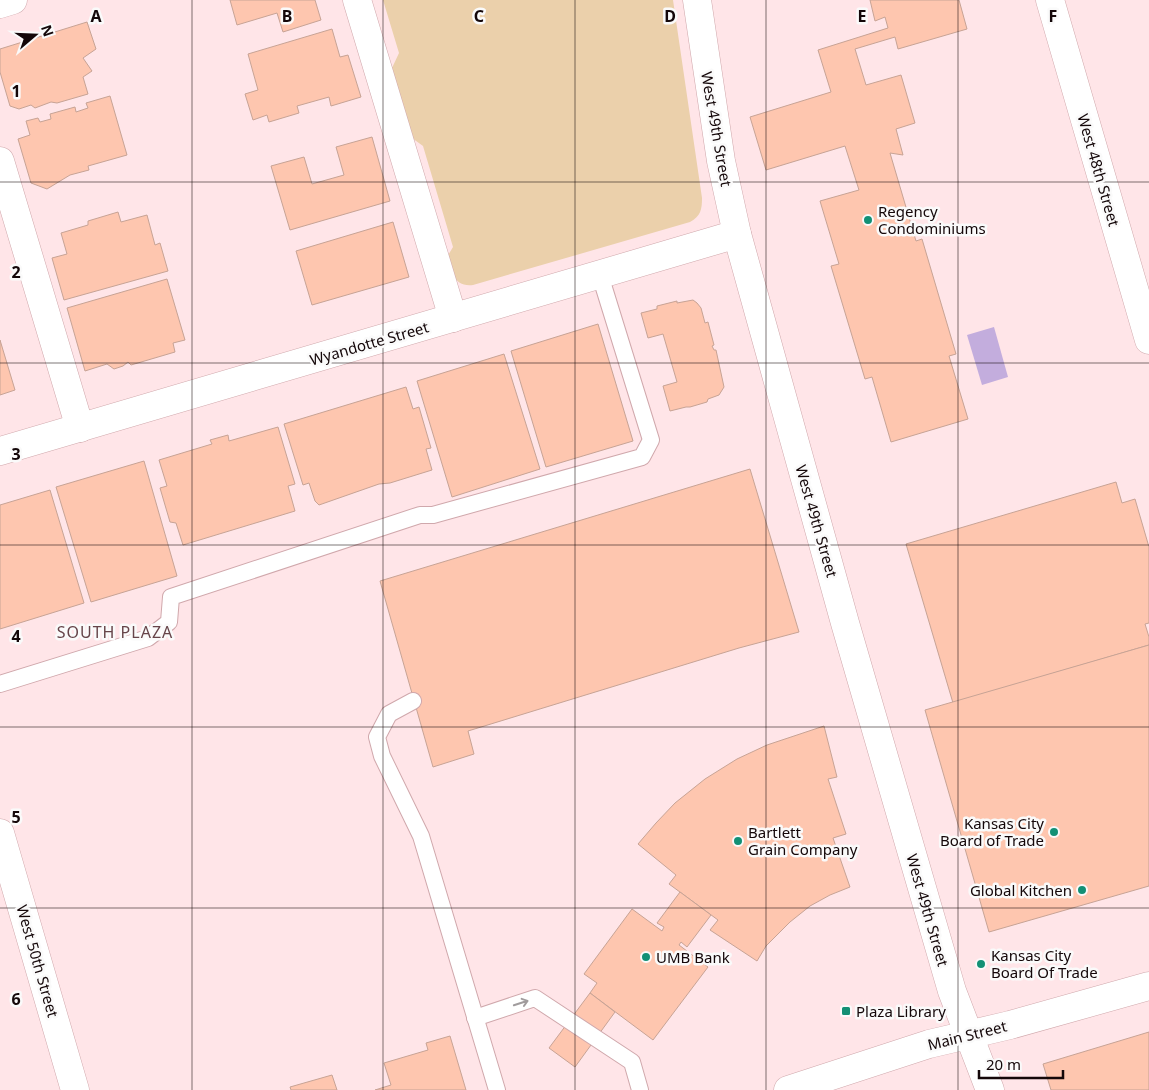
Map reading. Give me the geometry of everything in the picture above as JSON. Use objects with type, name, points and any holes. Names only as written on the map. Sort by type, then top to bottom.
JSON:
[{"type":"street","points":[[0,4],[12,0]]},
{"type":"street","points":[[357,0],[453,318]]},
{"type":"street","name":"West 49th Street","points":[[697,0],[721,161],[737,234],[845,623],[952,991],[990,1090]]},
{"type":"street","name":"West 48th Street","points":[[1050,0],[1149,340]]},
{"type":"street","points":[[0,161],[80,428]]},
{"type":"street","name":"Wyandotte Street","points":[[0,451],[737,234]]},
{"type":"street","name":"West 50th Street","points":[[0,833],[8,889],[75,1090]]},
{"type":"street","name":"Main Street","points":[[788,1090],[929,1044],[1010,1025],[1149,986]]},
{"type":"lane","points":[[0,684],[148,638],[169,622],[171,597],[420,514],[433,515],[642,457],[651,440],[600,274]]},
{"type":"lane","points":[[413,701],[389,714],[377,737],[382,756],[421,836],[497,1090]]},
{"type":"lane","points":[[475,1018],[535,998],[632,1062],[640,1090]]},
{"type":"shaded area","points":[[383,0],[673,0],[702,198],[699,215],[690,222],[473,285],[461,284],[455,277],[447,257],[453,247],[423,146],[412,138],[392,71],[399,53]]},
{"type":"shaded area","points":[[994,327],[1008,377],[982,385],[967,335]]},
{"type":"building","points":[[230,0],[315,0],[321,20],[283,32],[277,13],[237,25]]},
{"type":"building","name":"Regency Condominiums","points":[[870,0],[959,0],[967,29],[898,49],[895,37],[855,49],[866,85],[901,75],[915,123],[896,129],[903,155],[890,153],[916,241],[922,239],[956,354],[949,356],[968,419],[891,442],[872,377],[865,379],[831,266],[839,264],[820,201],[859,190],[845,146],[766,170],[750,117],[831,92],[818,50],[888,28],[885,17],[875,21]]},
{"type":"building","points":[[87,22],[96,49],[83,58],[92,71],[83,77],[88,94],[57,103],[51,102],[35,108],[31,105],[19,109],[10,106],[0,72],[0,49]]},
{"type":"building","points":[[332,29],[340,57],[348,55],[361,97],[331,106],[329,97],[297,106],[299,113],[269,122],[267,115],[253,120],[245,94],[258,90],[248,54]]},
{"type":"building","points":[[110,96],[127,155],[88,166],[89,170],[70,175],[47,189],[31,183],[18,139],[30,135],[26,121],[38,118],[40,122],[51,119],[50,114],[75,107],[76,112],[88,108],[86,103]]},
{"type":"building","points":[[372,137],[390,201],[290,230],[271,166],[304,157],[312,184],[344,175],[336,147]]},
{"type":"building","points":[[118,212],[121,222],[147,215],[155,245],[160,243],[168,271],[64,300],[52,258],[67,254],[61,233],[88,225],[88,221]]},
{"type":"building","points":[[393,222],[409,277],[312,305],[296,251]]},
{"type":"building","points":[[167,279],[185,340],[173,343],[175,352],[131,365],[128,362],[114,369],[107,364],[85,371],[67,308]]},
{"type":"building","points":[[693,300],[701,308],[705,323],[708,322],[714,345],[712,346],[716,350],[724,387],[719,395],[708,399],[707,402],[670,411],[663,386],[677,382],[663,334],[648,338],[641,313],[657,309],[657,306],[677,301],[677,303]]},
{"type":"building","points":[[598,324],[633,441],[546,467],[511,351]]},
{"type":"building","points":[[0,340],[15,390],[0,395]]},
{"type":"building","points":[[504,354],[540,469],[452,497],[417,381]]},
{"type":"building","points":[[406,387],[413,409],[419,407],[431,448],[426,449],[432,470],[390,483],[379,484],[319,505],[315,501],[309,483],[303,485],[284,424]]},
{"type":"building","points":[[278,427],[295,484],[288,486],[295,511],[183,545],[176,523],[170,522],[160,488],[167,486],[159,460],[212,444],[210,440],[228,435],[229,441]]},
{"type":"building","points":[[144,461],[177,576],[91,602],[56,487]]},
{"type":"building","points":[[750,469],[799,632],[739,648],[468,731],[474,754],[433,767],[380,581]]},
{"type":"building","points":[[1116,482],[1122,503],[1135,499],[1149,547],[1149,623],[1145,624],[1149,645],[953,703],[906,544]]},
{"type":"building","points":[[50,490],[84,603],[0,629],[0,505]]},
{"type":"building","name":"Kansas City Board of Trade","points":[[1149,645],[1149,886],[989,932],[925,710]]},
{"type":"building","name":"Bartlett Grain Company","points":[[824,726],[837,777],[828,779],[846,834],[833,838],[850,887],[810,906],[790,922],[766,946],[757,961],[710,930],[718,920],[669,884],[676,875],[638,844],[675,803],[705,779],[737,759],[767,745]]},
{"type":"building","name":"UMB Bank","points":[[680,892],[711,915],[687,947],[681,942],[679,945],[708,967],[653,1040],[590,993],[597,983],[584,974],[632,909],[662,931],[664,927],[657,923]]},
{"type":"building","points":[[590,993],[615,1012],[575,1067],[549,1048]]},
{"type":"building","points":[[1149,1032],[1149,1090],[1051,1090],[1043,1064]]},
{"type":"building","points":[[450,1036],[466,1090],[375,1090],[391,1085],[384,1063],[428,1050],[426,1043]]},
{"type":"building","points":[[332,1075],[337,1090],[291,1090],[290,1087]]},
{"type":"place","name":"Regency Condominiums","points":[[868,220]]},
{"type":"place","name":"Kansas City Board of Trade","points":[[1054,832]]},
{"type":"place","name":"Bartlett Grain Company","points":[[738,841]]},
{"type":"place","name":"Global Kitchen","points":[[1082,890]]},
{"type":"place","name":"UMB Bank","points":[[646,957]]},
{"type":"place","name":"Kansas City Board Of Trade","points":[[981,964]]},
{"type":"place","name":"Plaza Library","points":[[846,1011]]},
{"type":"district","name":"SOUTH PLAZA","points":[[115,632]]}]
